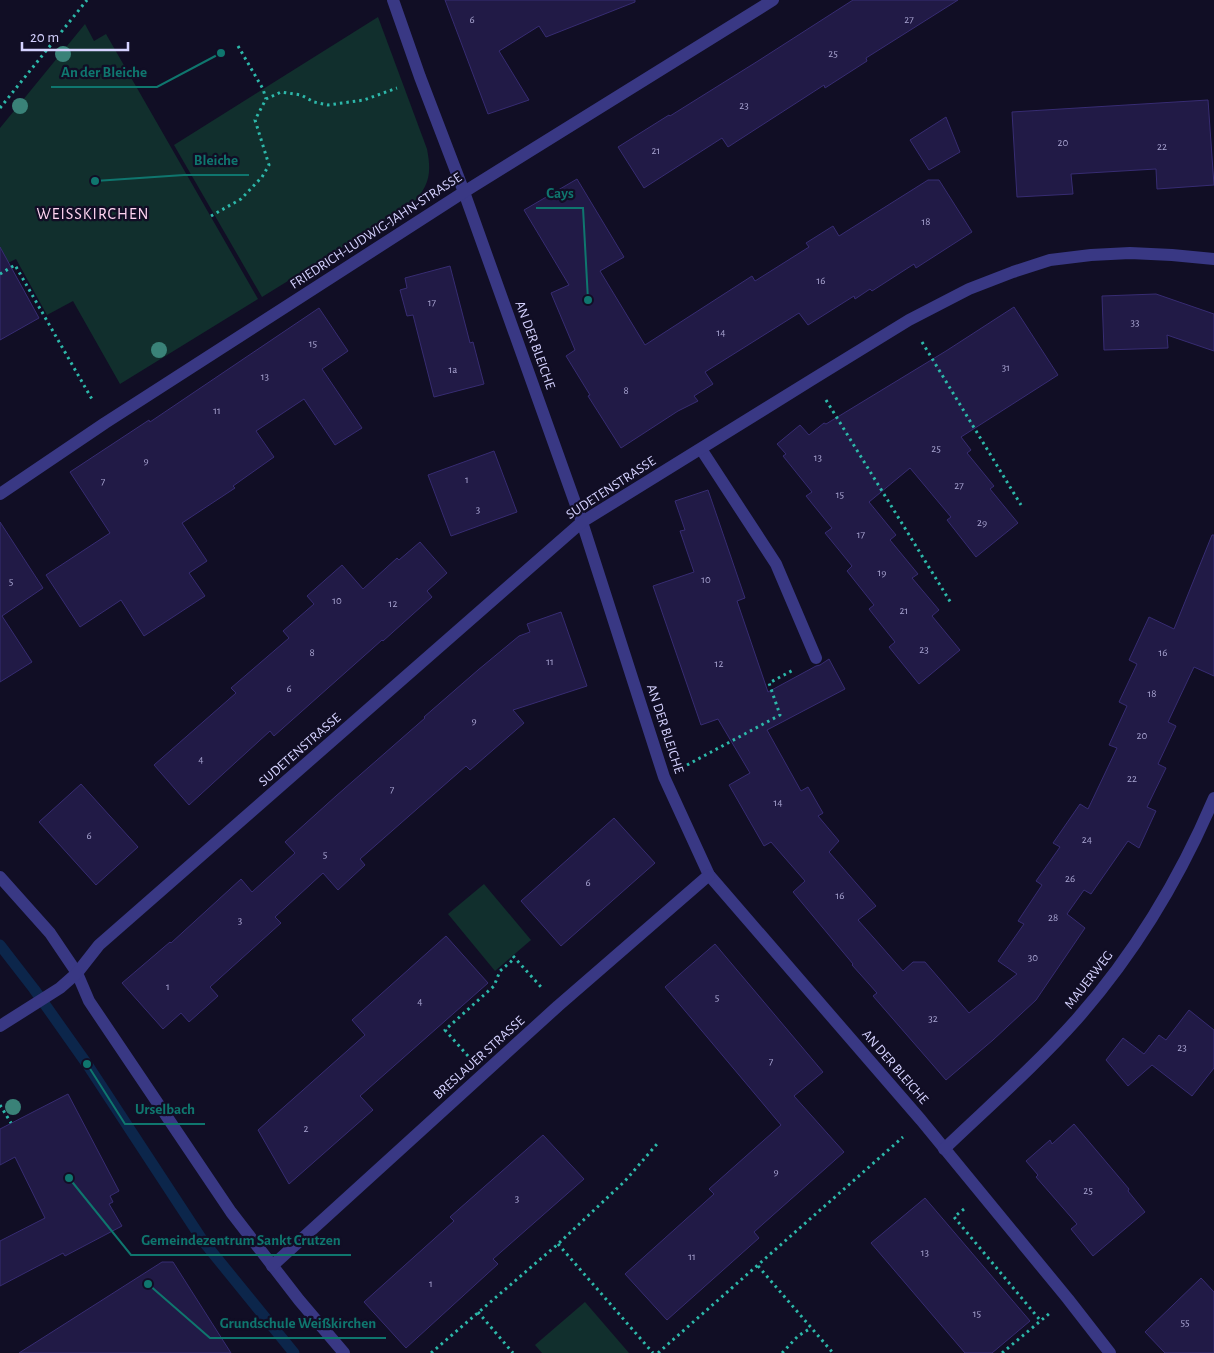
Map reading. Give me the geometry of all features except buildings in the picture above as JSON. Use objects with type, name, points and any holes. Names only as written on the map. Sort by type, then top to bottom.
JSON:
[{"type":"street","name":"AN DER BLEICHE","points":[[393,0],[582,522],[664,777],[709,875],[921,1120],[1110,1353]]},
{"type":"street","name":"FRIEDRICH-LUDWIG-JAHN-STRASSE","points":[[0,494],[105,423],[464,192],[773,0]]},
{"type":"street","name":"SUDETENSTRASSE","points":[[0,1026],[60,988],[77,972],[100,945],[582,522],[909,320],[969,289],[1050,260],[1130,253],[1214,259]]},
{"type":"street","points":[[701,449],[776,564],[816,658]]},
{"type":"street","name":"MAUERWEG","points":[[944,1148],[1045,1053],[1078,1018],[1108,981],[1141,936],[1169,891],[1199,834],[1214,798]]},
{"type":"street","name":"BRESLAUER STRASSE","points":[[272,1266],[558,1006],[709,875]]},
{"type":"street","points":[[0,877],[50,933],[77,972],[94,1009],[230,1212],[344,1353]]},
{"type":"path","points":[[0,108],[87,0]]},
{"type":"path","points":[[238,46],[263,90],[266,99]]},
{"type":"path","points":[[211,216],[241,199],[262,177],[269,166],[255,120],[266,99],[281,92],[301,95],[314,102],[328,105],[346,103],[364,100],[420,77]]},
{"type":"path","points":[[0,274],[15,266],[105,423]]},
{"type":"path","points":[[909,320],[1022,505]]},
{"type":"path","points":[[813,379],[951,603]]},
{"type":"path","points":[[664,777],[780,715],[769,683],[816,658]]},
{"type":"path","points":[[484,1074],[445,1030],[494,986],[500,971],[514,957],[558,1006]]},
{"type":"path","points":[[0,1104],[11,1123]]},
{"type":"path","points":[[658,1353],[921,1120]]},
{"type":"path","points":[[431,1353],[558,1244],[626,1182],[657,1144]]},
{"type":"path","points":[[982,1193],[954,1217],[1040,1320]]},
{"type":"path","points":[[558,1244],[653,1353]]},
{"type":"path","points":[[758,1266],[833,1353]]},
{"type":"path","points":[[1002,1353],[1068,1299]]},
{"type":"path","points":[[478,1312],[513,1353]]},
{"type":"path","points":[[782,1353],[798,1336],[811,1328]]},
{"type":"green space","points":[[378,17],[427,149],[428,180],[422,192],[411,205],[262,297],[174,145]]},
{"type":"green space","points":[[85,24],[94,41],[106,34],[258,299],[120,384],[73,301],[47,315],[16,259],[0,267],[0,128]]},
{"type":"green space","points":[[484,884],[531,940],[495,971],[448,914]]},
{"type":"green space","points":[[585,1302],[629,1353],[542,1353],[535,1345]]},
{"type":"waterway","points":[[0,945],[87,1064],[203,1241],[294,1353]]},
{"type":"place","name":"An der Bleiche","points":[[221,53]]},
{"type":"place","name":"Bleiche","points":[[95,181]]},
{"type":"place","name":"Cays","points":[[588,300]]},
{"type":"place","name":"Urselbach","points":[[87,1064]]},
{"type":"place","name":"Gemeindezentrum Sankt Crutzen","points":[[69,1178]]},
{"type":"place","name":"Grundschule Weißkirchen","points":[[148,1284]]},
{"type":"district","name":"WEISSKIRCHEN","points":[[93,214]]}]
